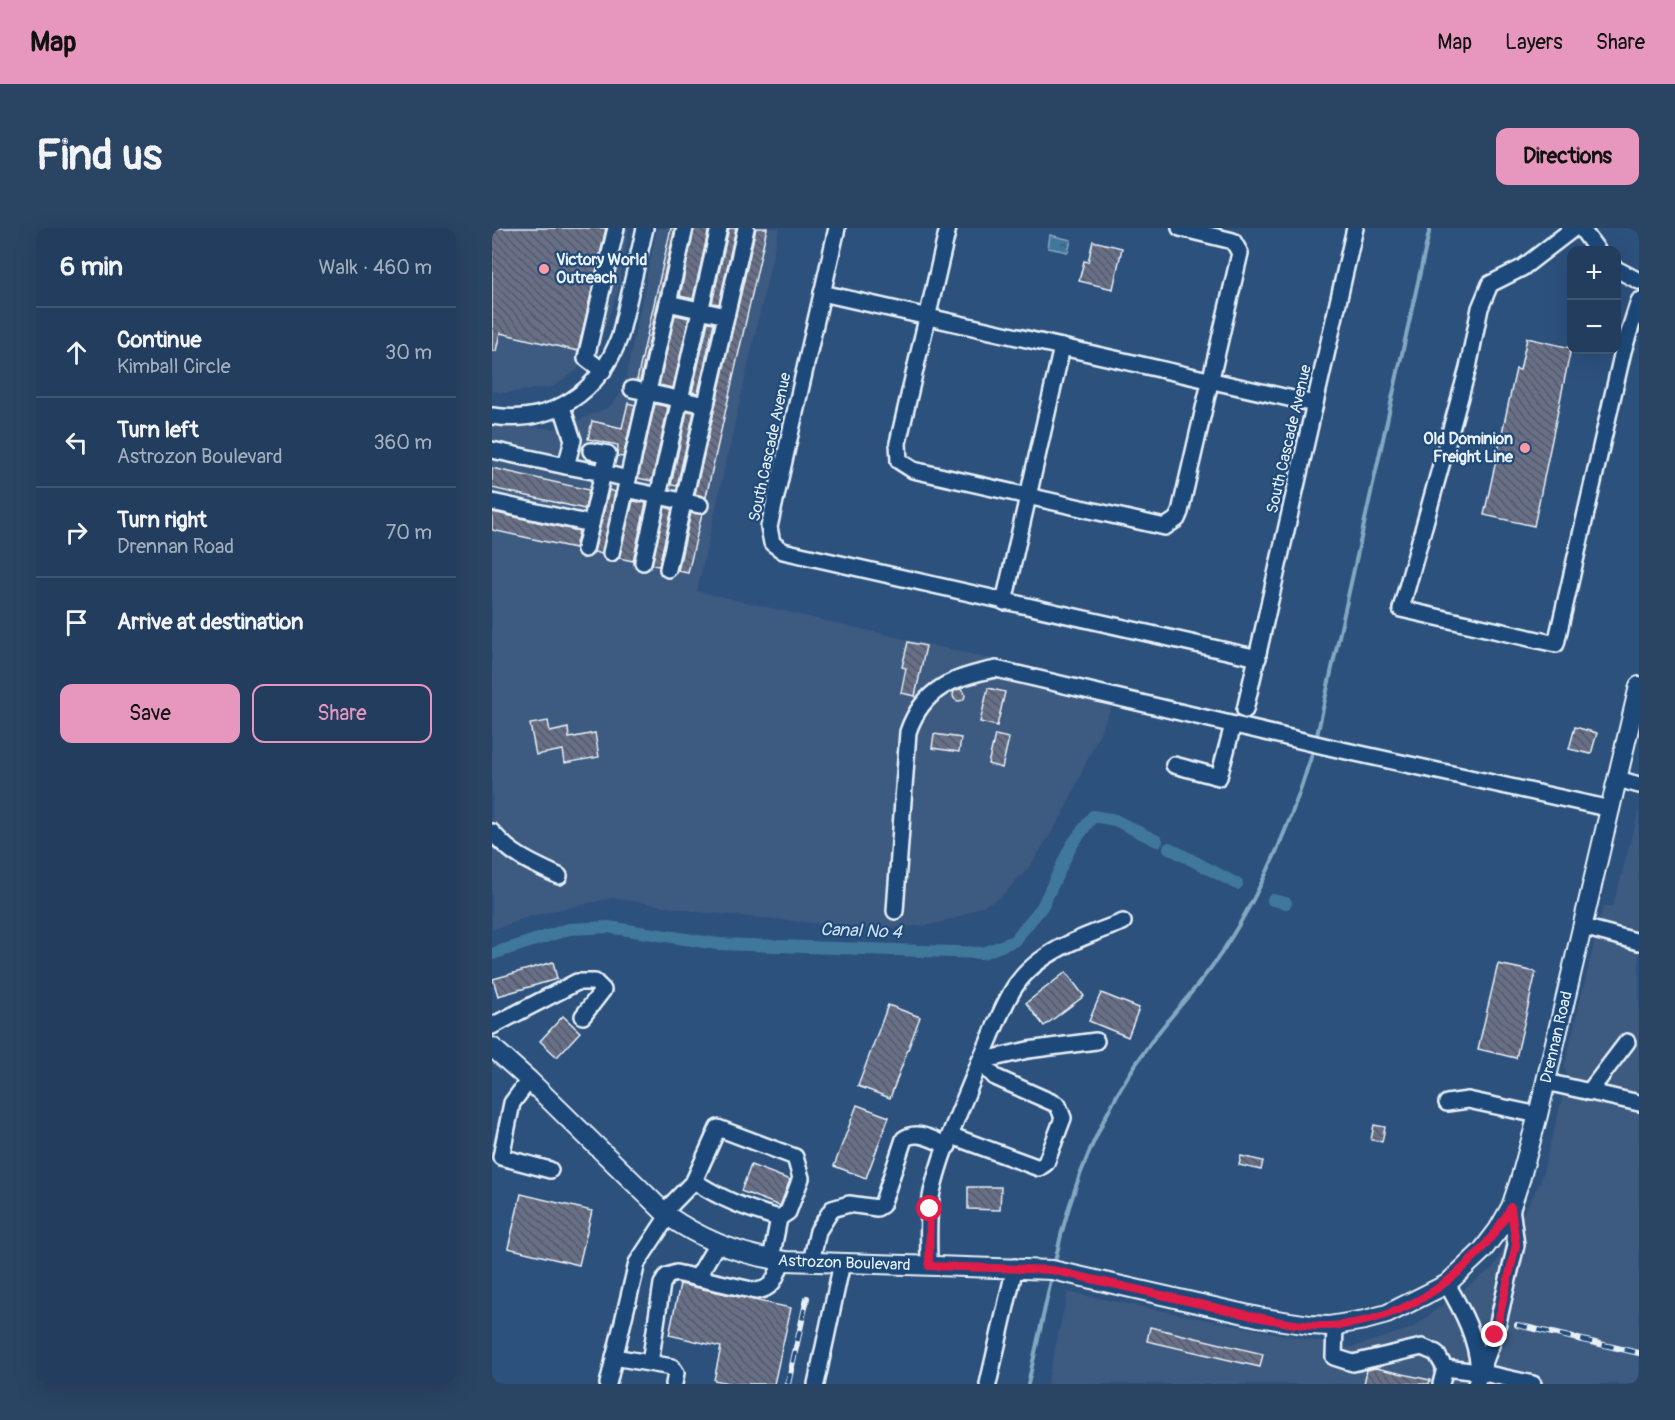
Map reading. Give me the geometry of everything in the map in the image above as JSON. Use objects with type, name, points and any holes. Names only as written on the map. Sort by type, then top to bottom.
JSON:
[{"type":"main road","name":"Drennan Road","points":[[1511,1207],[1538,1115],[1639,686]]},
{"type":"main road","name":"Astrozon Boulevard","points":[[493,1050],[529,1080],[666,1214],[688,1230],[717,1244],[777,1260],[1020,1267],[1075,1274],[1277,1321],[1335,1325],[1387,1314],[1447,1284],[1482,1251],[1498,1230],[1511,1207]]},
{"type":"street","points":[[603,371],[586,358],[616,228]]},
{"type":"street","points":[[492,416],[522,418],[562,407],[582,394],[603,371],[620,336],[645,228]]},
{"type":"street","points":[[611,553],[647,393],[665,297],[685,228]]},
{"type":"street","points":[[643,562],[719,228]]},
{"type":"street","points":[[668,569],[746,228]]},
{"type":"street","name":"South Cascade Avenue","points":[[837,228],[769,527],[771,543],[783,551],[1258,658]]},
{"type":"street","points":[[948,228],[898,444],[899,461],[913,470],[1157,526],[1172,524],[1180,512],[1240,253],[1233,242],[1180,228]]},
{"type":"street","name":"South Cascade Avenue","points":[[1245,711],[1355,228]]},
{"type":"street","points":[[1574,228],[1522,268],[1490,284],[1480,308],[1468,368],[1401,609],[1556,644],[1623,351],[1639,301]]},
{"type":"street","points":[[1581,228],[1594,246]]},
{"type":"street","points":[[1621,270],[1639,281]]},
{"type":"street","points":[[822,293],[1315,404]]},
{"type":"street","points":[[665,297],[700,310],[726,316]]},
{"type":"street","points":[[1004,602],[1062,347]]},
{"type":"street","points":[[632,389],[706,405]]},
{"type":"street","points":[[562,407],[573,440],[566,466]]},
{"type":"street","points":[[492,450],[603,473],[659,496],[700,505]]},
{"type":"street","points":[[585,549],[608,454],[591,451]]},
{"type":"street","points":[[492,502],[591,524]]},
{"type":"street","points":[[895,911],[908,732],[915,711],[935,690],[967,674],[996,669],[1333,748],[1611,809]]},
{"type":"street","points":[[1174,765],[1220,777],[1233,724]]},
{"type":"street","points":[[1618,779],[1639,784]]},
{"type":"street","points":[[492,832],[505,848],[523,860],[559,876]]},
{"type":"street","points":[[929,1266],[932,1193],[980,1061],[1008,1000],[1030,968],[1083,938],[1123,922]]},
{"type":"street","points":[[1583,927],[1639,942]]},
{"type":"street","points":[[492,1026],[577,982],[595,982],[603,990],[583,1016]]},
{"type":"street","points":[[980,1061],[1028,1050],[1096,1041]]},
{"type":"street","points":[[1589,1092],[1627,1042]]},
{"type":"street","points":[[811,1262],[818,1231],[832,1209],[849,1204],[877,1208],[882,1205],[904,1139],[910,1135],[917,1134],[950,1141],[1039,1168],[1046,1163],[1063,1118],[1058,1105],[995,1077],[980,1061]]},
{"type":"street","points":[[529,1080],[512,1103],[501,1158],[549,1170]]},
{"type":"street","points":[[1546,1082],[1639,1103]]},
{"type":"street","points":[[1447,1103],[1468,1100],[1538,1115]]},
{"type":"street","points":[[608,1384],[637,1263],[666,1214],[694,1180],[718,1128],[795,1157],[801,1178],[788,1212],[779,1218],[742,1208],[714,1195],[694,1180]]},
{"type":"street","name":"Drennan Road","points":[[1478,1378],[1495,1335],[1516,1245],[1511,1207]]},
{"type":"street","points":[[650,1363],[662,1284],[667,1276],[676,1273],[756,1291],[766,1290],[772,1284],[777,1260],[779,1218]]},
{"type":"street","points":[[697,1278],[717,1244]]},
{"type":"street","points":[[816,1384],[842,1263]]},
{"type":"street","points":[[988,1384],[1020,1267]]},
{"type":"street","points":[[1447,1284],[1477,1345],[1478,1378]]},
{"type":"street","points":[[1335,1325],[1334,1357],[1353,1363],[1422,1347],[1436,1353],[1445,1368],[1478,1378],[1533,1384]]},
{"type":"street","points":[[614,1357],[672,1367],[676,1373],[674,1384]]},
{"type":"street","points":[[1441,1384],[1445,1368]]},
{"type":"shaded area","name":"Victory World Outreach","points":[[492,228],[629,228],[618,291],[601,338],[576,371],[553,387],[505,393],[492,391]]},
{"type":"shaded area","points":[[657,228],[779,228],[697,591],[1113,687],[1110,710],[1062,816],[1030,866],[1000,898],[956,918],[930,925],[874,929],[700,912],[613,898],[531,916],[492,930],[492,424],[558,429],[609,407],[623,391]]},
{"type":"shaded area","points":[[1639,810],[1639,1384],[1047,1384],[1068,1292],[1350,1348],[1412,1328],[1493,1268],[1540,1183],[1568,1076],[1564,1069],[1603,906],[1613,906]]},
{"type":"water","points":[[1050,235],[1071,240],[1068,252],[1048,248]]},
{"type":"building","name":"Victory World Outreach","points":[[492,228],[606,228],[578,351],[500,333],[496,351],[492,351]]},
{"type":"building","points":[[671,228],[675,228],[640,381],[637,380]]},
{"type":"building","points":[[694,228],[709,228],[693,299],[680,296]]},
{"type":"building","points":[[729,228],[736,228],[719,304],[712,303]]},
{"type":"building","points":[[756,228],[767,228],[706,497],[695,494]]},
{"type":"building","points":[[1093,241],[1122,248],[1113,289],[1079,281],[1084,261],[1088,262]]},
{"type":"building","points":[[675,315],[689,318],[673,388],[659,385]]},
{"type":"building","points":[[708,322],[714,323],[698,393],[692,392]]},
{"type":"building","name":"Old Dominion Freight Line","points":[[1527,338],[1567,347],[1567,354],[1570,354],[1534,526],[1484,515],[1516,369],[1520,370]]},
{"type":"building","points":[[628,403],[635,405],[623,457],[617,456],[618,445],[588,439],[592,421],[622,428]]},
{"type":"building","points":[[655,404],[668,407],[652,481],[638,478]]},
{"type":"building","points":[[687,411],[694,412],[677,486],[671,485]]},
{"type":"building","points":[[492,468],[589,490],[585,509],[492,488]]},
{"type":"building","points":[[609,490],[615,492],[602,554],[594,552]]},
{"type":"building","points":[[633,501],[646,503],[633,561],[619,558]]},
{"type":"building","points":[[665,507],[672,509],[659,566],[652,565]]},
{"type":"building","points":[[492,512],[579,531],[575,548],[492,530]]},
{"type":"building","points":[[691,513],[702,514],[688,573],[678,571]]},
{"type":"building","points":[[908,642],[926,646],[915,696],[901,693],[906,668],[902,667]]},
{"type":"building","points":[[988,688],[1005,692],[997,726],[980,722]]},
{"type":"building","points":[[961,689],[965,695],[961,701],[957,701],[953,693]]},
{"type":"building","points":[[548,721],[550,732],[568,728],[569,738],[595,733],[599,757],[565,763],[563,750],[536,755],[530,724]]},
{"type":"building","points":[[1575,727],[1597,733],[1591,754],[1569,749]]},
{"type":"building","points":[[934,734],[961,738],[959,752],[932,748]]},
{"type":"building","points":[[995,735],[1009,738],[1002,768],[988,764]]},
{"type":"building","points":[[553,962],[557,979],[498,996],[493,979]]},
{"type":"building","points":[[1498,964],[1536,972],[1516,1058],[1478,1049]]},
{"type":"building","points":[[1066,972],[1084,996],[1044,1026],[1026,1003]]},
{"type":"building","points":[[1101,993],[1139,1008],[1128,1037],[1089,1021]]},
{"type":"building","points":[[888,1005],[920,1017],[890,1098],[858,1086]]},
{"type":"building","points":[[563,1016],[580,1032],[557,1057],[540,1041]]},
{"type":"building","points":[[857,1105],[889,1117],[866,1178],[834,1166]]},
{"type":"building","points":[[1374,1125],[1385,1127],[1382,1142],[1371,1140]]},
{"type":"building","points":[[1241,1156],[1263,1161],[1261,1170],[1239,1165]]},
{"type":"building","points":[[751,1165],[790,1180],[780,1206],[741,1191]]},
{"type":"building","points":[[968,1187],[1001,1187],[1000,1210],[968,1209]]},
{"type":"building","points":[[521,1194],[592,1211],[579,1265],[508,1248]]},
{"type":"building","points":[[680,1284],[791,1308],[774,1384],[733,1384],[714,1380],[721,1347],[669,1335]]},
{"type":"building","points":[[1150,1327],[1263,1354],[1260,1367],[1147,1341]]},
{"type":"building","points":[[1376,1368],[1430,1380],[1429,1384],[1364,1384],[1367,1370]]},
{"type":"waterway","points":[[1316,740],[1430,228]]},
{"type":"waterway","points":[[1054,1266],[1079,1177],[1103,1121],[1151,1042],[1207,973],[1239,925],[1265,876],[1287,826],[1314,747]]},
{"type":"waterway","name":"Canal No 4","points":[[492,954],[569,929],[608,927],[718,944],[983,953],[1014,941],[1042,907],[1071,846],[1093,816],[1115,820],[1157,841]]},
{"type":"waterway","name":"Canal No 4","points":[[1169,848],[1237,884]]},
{"type":"waterway","name":"Canal No 4","points":[[1273,900],[1286,903]]},
{"type":"waterway","points":[[1028,1384],[1052,1276]]},
{"type":"railway","points":[[788,1384],[807,1298]]},
{"type":"railway","points":[[1517,1325],[1639,1353]]},
{"type":"place","name":"Victory World Outreach","points":[[544,269]]},
{"type":"place","name":"Old Dominion Freight Line","points":[[1525,448]]},
{"type":"route","points":[[930,1209],[929,1266],[1003,1266],[1052,1270],[1286,1323],[1329,1326],[1387,1314],[1447,1284],[1482,1251],[1498,1230],[1511,1207],[1516,1245],[1495,1335]]}]
